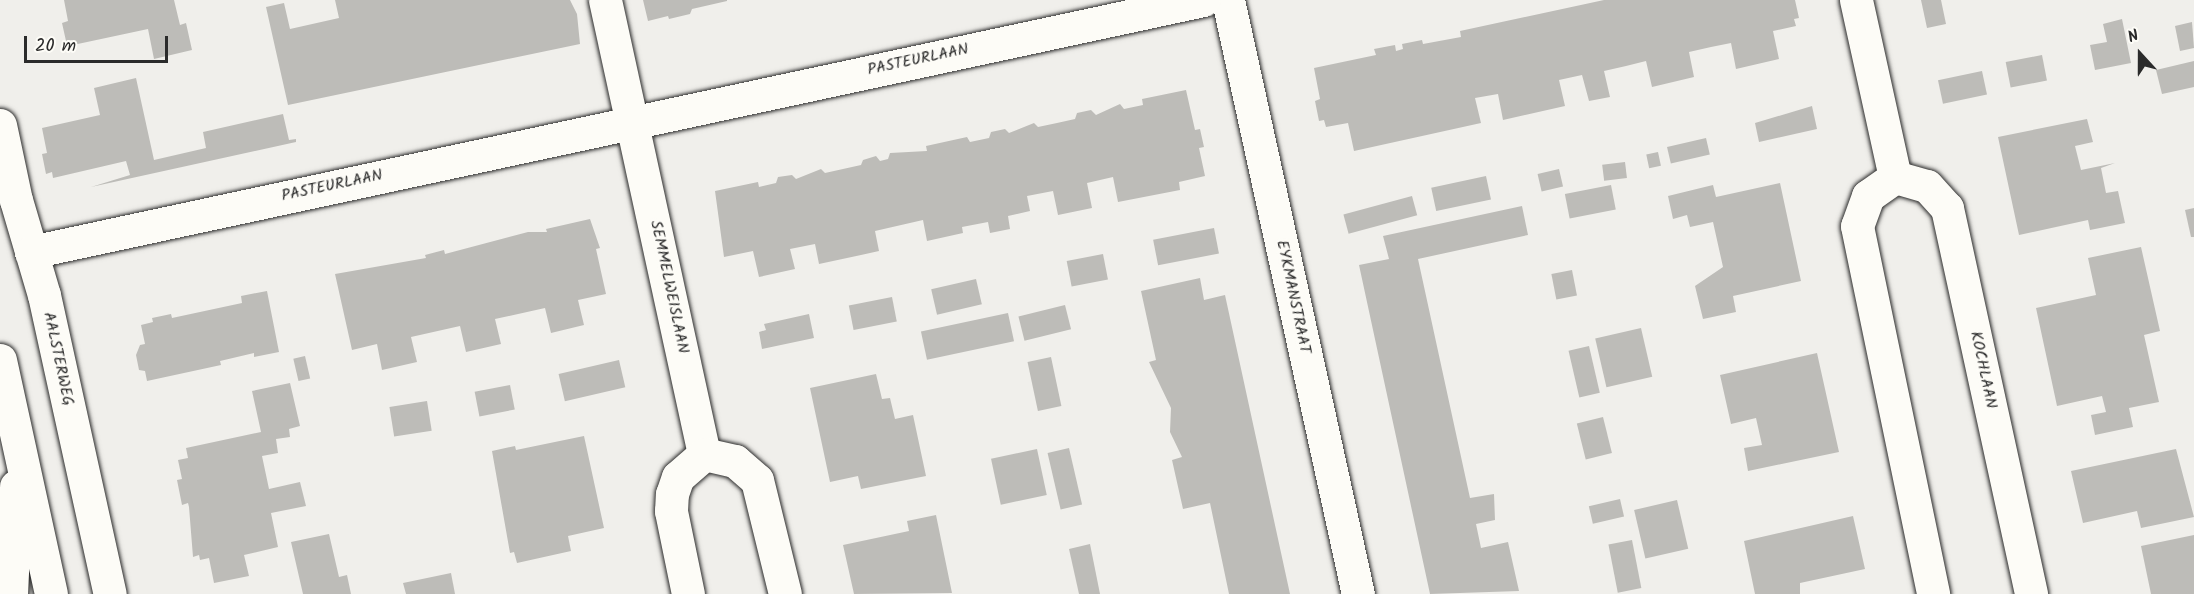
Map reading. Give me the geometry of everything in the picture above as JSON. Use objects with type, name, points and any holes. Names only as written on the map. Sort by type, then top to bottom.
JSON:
[{"type":"street","points":[[605,0],[633,120]]},
{"type":"street","name":"PASTEURLAAN","points":[[31,252],[633,120],[1203,0]]},
{"type":"street","name":"EYKMANSTRAAT","points":[[1228,0],[1358,594]]},
{"type":"street","points":[[1856,0],[1895,177],[1869,196],[1857,226],[1933,594]]},
{"type":"street","name":"SEMMELWEISLAAN","points":[[633,120],[704,454]]},
{"type":"street","name":"AALSTERWEG","points":[[0,125],[110,594]]},
{"type":"street","name":"KOCHLAAN","points":[[1895,177],[1927,186],[1947,207],[2031,594]]},
{"type":"street","points":[[0,360],[51,594]]},
{"type":"street","points":[[11,594],[18,451]]},
{"type":"street","points":[[688,594],[671,511],[672,494],[678,477],[704,454],[735,461],[757,480],[784,594]]},
{"type":"building","points":[[64,0],[174,0],[180,25],[186,23],[192,50],[154,59],[148,29],[73,45],[72,40],[66,41],[62,23],[68,21]]},
{"type":"building","points":[[335,0],[570,0],[577,14],[580,44],[288,105],[266,7],[284,3],[290,29],[339,18]]},
{"type":"building","points":[[643,0],[727,1],[692,9],[690,14],[648,21]]},
{"type":"building","points":[[1604,0],[1795,0],[1799,18],[1794,19],[1796,26],[1773,31],[1779,59],[1736,69],[1731,43],[1711,47],[1689,52],[1694,77],[1652,87],[1646,61],[1604,71],[1610,97],[1589,101],[1582,75],[1559,80],[1565,106],[1503,120],[1498,94],[1475,98],[1481,123],[1354,151],[1348,123],[1326,127],[1324,120],[1319,121],[1315,101],[1320,99],[1314,68],[1376,55],[1374,49],[1395,45],[1396,51],[1403,49],[1402,44],[1422,40],[1423,44],[1461,37],[1460,31]]},
{"type":"building","points":[[1921,0],[1941,0],[1946,24],[1927,28]]},
{"type":"building","points":[[2122,19],[2131,63],[2095,70],[2090,45],[2107,42],[2103,24]]},
{"type":"building","points":[[2192,22],[2194,48],[2180,51],[2175,26]]},
{"type":"building","points":[[2042,55],[2047,81],[2011,88],[2006,62]]},
{"type":"building","points":[[2194,61],[2194,87],[2162,94],[2156,70]]},
{"type":"building","points":[[1982,71],[1987,94],[1943,104],[1938,80]]},
{"type":"building","points":[[136,78],[154,160],[206,148],[203,132],[283,114],[289,140],[296,139],[296,142],[91,187],[130,175],[126,161],[53,178],[52,172],[46,174],[42,154],[47,153],[42,128],[100,115],[94,88]]},
{"type":"building","points":[[1186,90],[1195,130],[1200,129],[1204,147],[1199,148],[1205,176],[1179,182],[1180,190],[1118,202],[1113,177],[1087,183],[1092,208],[1058,215],[1053,191],[1027,196],[1030,211],[1008,216],[1010,229],[990,233],[988,222],[962,227],[963,233],[927,241],[923,220],[875,231],[879,251],[861,255],[819,264],[815,244],[790,249],[795,269],[759,277],[753,251],[724,257],[715,191],[758,182],[759,187],[776,183],[778,177],[792,175],[796,179],[821,169],[825,173],[861,165],[863,160],[876,156],[880,161],[888,159],[890,153],[927,151],[926,146],[967,137],[970,142],[989,138],[991,132],[1005,129],[1009,133],[1034,123],[1038,127],[1057,123],[1075,119],[1077,113],[1091,110],[1096,115],[1120,104],[1124,109],[1143,105],[1142,99]]},
{"type":"building","points":[[1812,106],[1817,129],[1759,142],[1755,123]]},
{"type":"building","points":[[2087,119],[2093,142],[2075,146],[2081,170],[2115,163],[2101,168],[2106,193],[2118,191],[2125,223],[2090,230],[2088,220],[2019,235],[1998,137]]},
{"type":"building","points":[[1706,138],[1710,155],[1671,164],[1667,147]]},
{"type":"building","points":[[1658,152],[1661,166],[1649,168],[1646,154]]},
{"type":"building","points":[[1625,162],[1627,178],[1604,181],[1602,165]]},
{"type":"building","points":[[1559,169],[1563,187],[1542,191],[1538,174]]},
{"type":"building","points":[[1486,176],[1491,199],[1436,211],[1431,188]]},
{"type":"building","points":[[1780,183],[1801,281],[1733,296],[1736,312],[1703,319],[1695,286],[1723,267],[1713,222],[1690,227],[1687,215],[1673,219],[1668,196],[1713,185],[1716,197]]},
{"type":"building","points":[[1611,185],[1616,210],[1570,219],[1565,194]]},
{"type":"building","points":[[1412,196],[1417,215],[1349,234],[1343,214]]},
{"type":"building","points":[[1522,206],[1528,235],[1418,259],[1470,498],[1494,494],[1495,520],[1476,524],[1481,548],[1508,542],[1519,591],[1430,594],[1359,265],[1389,259],[1383,236]]},
{"type":"building","points":[[2194,208],[2194,237],[2191,237],[2185,210]]},
{"type":"building","points":[[590,219],[600,248],[596,249],[606,294],[578,300],[584,325],[551,333],[545,308],[495,319],[501,344],[466,352],[460,326],[411,337],[417,362],[382,370],[377,344],[352,350],[335,274],[426,258],[425,255],[444,250],[445,254],[528,232],[547,232],[546,229]]},
{"type":"building","points":[[1214,228],[1219,254],[1158,265],[1153,240]]},
{"type":"building","points":[[2141,247],[2160,331],[2144,335],[2159,402],[2129,408],[2133,427],[2095,435],[2091,415],[2106,412],[2102,396],[2057,406],[2036,308],[2096,295],[2088,258]]},
{"type":"building","points":[[1103,254],[1108,280],[1072,287],[1067,261]]},
{"type":"building","points":[[1572,270],[1577,296],[1556,300],[1551,274]]},
{"type":"building","points":[[1200,278],[1204,300],[1225,295],[1290,594],[1229,594],[1210,503],[1183,509],[1172,460],[1182,457],[1170,432],[1171,408],[1149,362],[1156,360],[1141,291]]},
{"type":"building","points":[[976,279],[982,304],[937,315],[931,289]]},
{"type":"building","points":[[267,291],[279,352],[254,357],[254,353],[220,361],[221,365],[147,381],[145,371],[139,370],[136,355],[140,345],[145,344],[141,325],[153,322],[152,318],[171,314],[172,318],[242,303],[241,296]]},
{"type":"building","points":[[892,297],[897,322],[854,330],[849,305]]},
{"type":"building","points":[[1065,305],[1071,329],[1024,341],[1018,317]]},
{"type":"building","points":[[1008,313],[1014,341],[927,360],[921,332]]},
{"type":"building","points":[[809,314],[814,338],[762,349],[759,332],[766,330],[764,324]]},
{"type":"building","points":[[1641,328],[1652,377],[1606,387],[1595,339]]},
{"type":"building","points":[[1589,346],[1600,393],[1579,397],[1569,351]]},
{"type":"building","points":[[1817,353],[1839,452],[1748,471],[1744,448],[1762,445],[1756,418],[1731,424],[1720,375]]},
{"type":"building","points":[[305,356],[310,378],[298,381],[293,359]]},
{"type":"building","points":[[1051,357],[1061,406],[1038,411],[1028,362]]},
{"type":"building","points":[[619,360],[625,387],[565,401],[559,374]]},
{"type":"building","points":[[876,374],[882,399],[890,398],[895,419],[913,415],[926,476],[861,489],[858,476],[830,482],[810,388]]},
{"type":"building","points":[[290,383],[300,426],[289,429],[290,437],[276,439],[278,453],[262,456],[269,489],[300,482],[306,506],[271,513],[278,547],[244,555],[249,576],[214,583],[209,558],[200,560],[199,555],[193,557],[189,507],[188,503],[182,505],[177,480],[182,479],[178,460],[188,458],[186,448],[261,432],[252,391]]},
{"type":"building","points":[[510,385],[515,410],[479,416],[475,392]]},
{"type":"building","points":[[427,401],[432,431],[394,437],[389,407]]},
{"type":"building","points":[[1603,417],[1612,453],[1586,459],[1577,424]]},
{"type":"building","points":[[584,436],[604,528],[568,536],[571,551],[517,563],[514,552],[510,553],[492,451],[515,446],[516,450]]},
{"type":"building","points":[[1069,448],[1082,505],[1061,509],[1048,453]]},
{"type":"building","points":[[1037,449],[1047,495],[1001,505],[991,459]]},
{"type":"building","points":[[2176,449],[2194,517],[2141,528],[2137,511],[2083,523],[2071,471]]},
{"type":"building","points":[[1620,499],[1624,517],[1593,524],[1589,506]]},
{"type":"building","points":[[1677,500],[1688,549],[1645,559],[1634,510]]},
{"type":"building","points":[[936,515],[952,593],[854,594],[843,545],[909,531],[907,521]]},
{"type":"building","points":[[1853,516],[1865,569],[1800,583],[1800,594],[1755,594],[1744,541]]},
{"type":"building","points":[[329,534],[339,577],[347,575],[351,594],[303,594],[291,542]]},
{"type":"building","points":[[2194,535],[2194,594],[2151,594],[2141,546]]},
{"type":"building","points":[[1632,540],[1641,588],[1618,593],[1608,545]]},
{"type":"building","points":[[1090,544],[1100,594],[1079,594],[1069,549]]},
{"type":"building","points":[[451,573],[455,594],[406,594],[403,583]]}]
